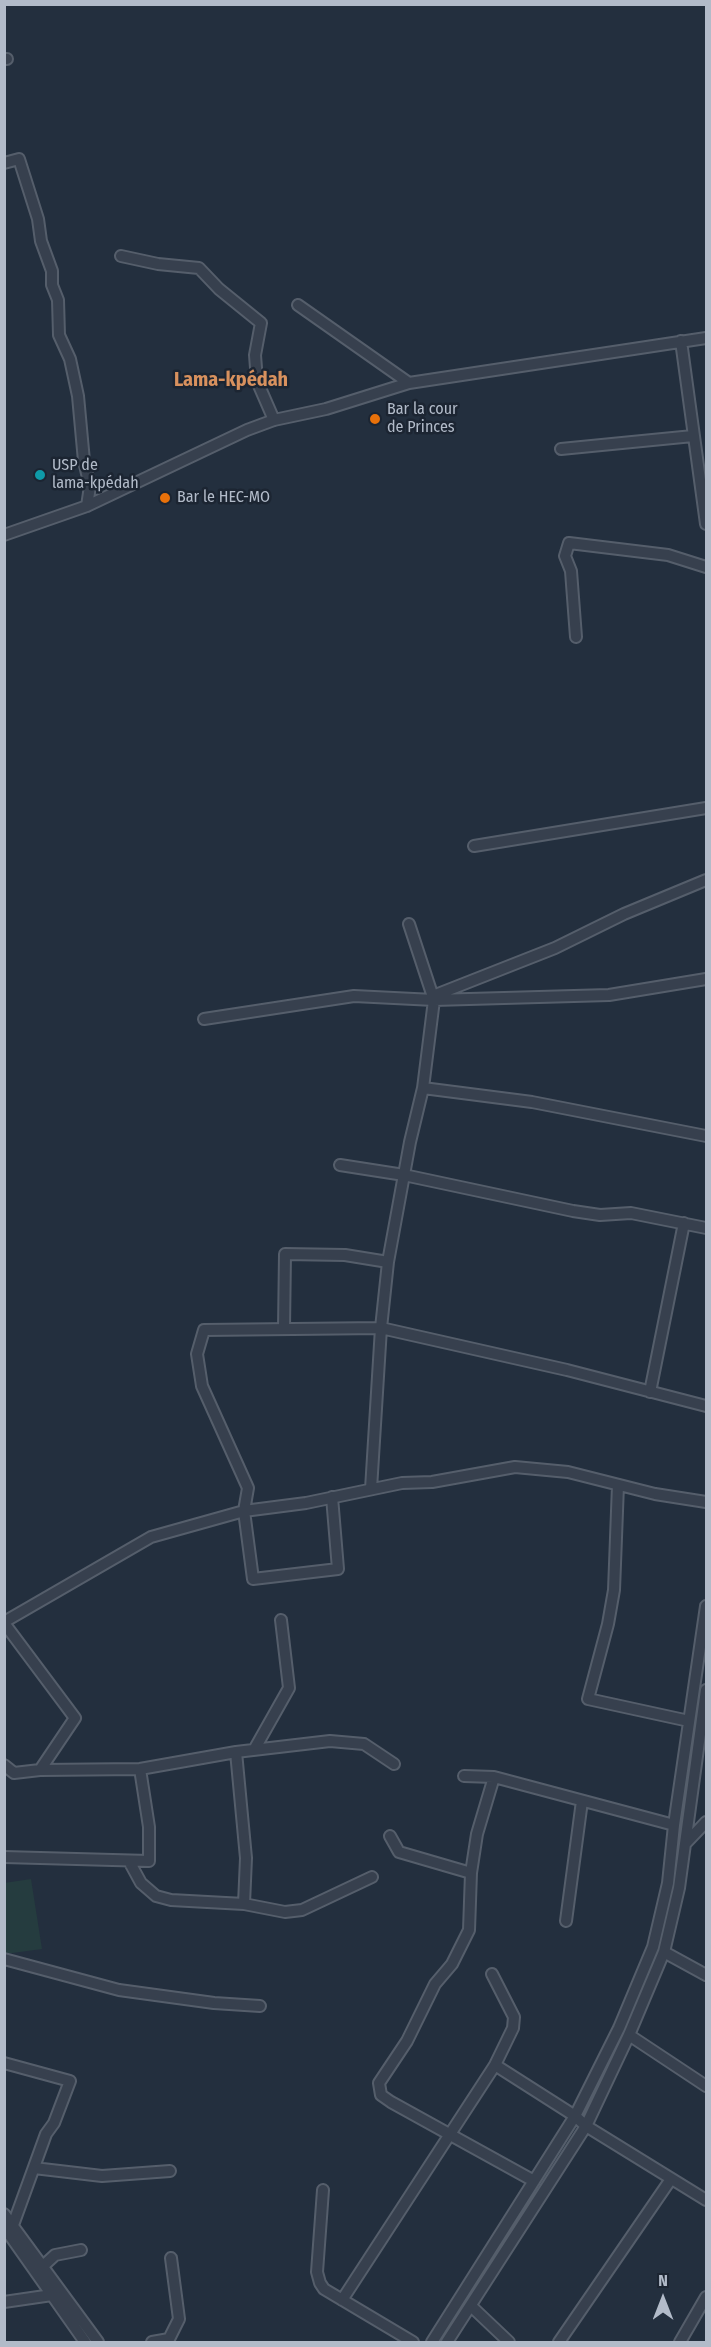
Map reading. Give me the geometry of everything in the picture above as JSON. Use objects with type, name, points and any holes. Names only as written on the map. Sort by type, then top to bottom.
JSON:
[{"type":"street","points":[[4,163],[19,159],[38,219],[41,242],[52,271],[52,285],[58,300],[59,335],[70,358],[78,396],[84,461],[90,486],[87,506]]},
{"type":"street","points":[[121,256],[158,264],[199,268],[219,289],[261,324],[255,355],[257,381],[274,420]]},
{"type":"street","points":[[298,305],[410,383]]},
{"type":"street","points":[[4,535],[87,506],[247,430],[274,420],[326,409],[410,383],[706,338]]},
{"type":"street","points":[[681,341],[706,524]]},
{"type":"street","points":[[561,449],[693,436]]},
{"type":"street","points":[[576,637],[571,572],[565,556],[569,543],[668,555],[706,567]]},
{"type":"street","points":[[474,846],[706,808]]},
{"type":"street","points":[[434,998],[555,948],[624,914],[706,880]]},
{"type":"street","points":[[371,1489],[381,1328],[388,1262],[423,1088],[434,998],[409,924]]},
{"type":"street","points":[[204,1019],[354,996],[434,998],[609,995],[706,979]]},
{"type":"street","points":[[423,1088],[532,1102],[706,1136]]},
{"type":"street","points":[[340,1164],[404,1175],[573,1211],[600,1215],[631,1213],[706,1228]]},
{"type":"street","points":[[650,1392],[684,1223]]},
{"type":"street","points":[[284,1328],[285,1254],[345,1255],[388,1262]]},
{"type":"street","points":[[332,1497],[338,1569],[253,1579],[244,1511],[248,1488],[202,1386],[197,1354],[204,1330],[381,1328],[567,1370],[706,1406]]},
{"type":"street","points":[[40,1770],[75,1718],[4,1622],[151,1537],[244,1511],[402,1483],[432,1482],[515,1467],[568,1472],[618,1485],[706,1502]]},
{"type":"street","points":[[618,1485],[614,1590],[608,1624],[588,1698],[689,1721]]},
{"type":"street","points":[[432,2343],[575,2116],[619,2028],[653,1947],[668,1883],[674,1825],[706,1606]]},
{"type":"street","points":[[254,1750],[289,1688],[281,1620]]},
{"type":"street","points":[[447,2343],[586,2126],[629,2035],[664,1952],[679,1888],[706,1690]]},
{"type":"street","points":[[4,1765],[14,1773],[40,1770],[140,1769],[236,1752],[330,1741],[364,1744],[394,1764]]},
{"type":"street","points":[[236,1752],[246,1858],[244,1904]]},
{"type":"street","points":[[4,1857],[148,1861],[149,1827],[140,1769]]},
{"type":"street","points":[[464,1776],[494,1777],[674,1825]]},
{"type":"street","points":[[494,1777],[481,1818],[471,1872],[469,1930],[452,1964],[435,1984],[407,2041],[379,2083],[381,2095],[534,2181]]},
{"type":"street","points":[[566,1921],[582,1801]]},
{"type":"street","points":[[685,1844],[706,1822]]},
{"type":"street","points":[[390,1836],[399,1852],[471,1872]]},
{"type":"street","points":[[129,1861],[141,1883],[156,1896],[171,1900],[244,1904],[285,1912],[302,1910],[372,1877]]},
{"type":"street","points":[[664,1952],[706,1975]]},
{"type":"street","points":[[4,1959],[119,1990],[214,2003],[260,2006]]},
{"type":"street","points":[[342,2300],[495,2065],[513,2028],[514,2017],[492,1974]]},
{"type":"street","points":[[629,2035],[706,2086]]},
{"type":"street","points":[[4,2063],[70,2081],[9,2226]]},
{"type":"street","points":[[495,2065],[575,2116],[586,2126],[706,2200]]},
{"type":"street","points":[[34,2168],[102,2176],[170,2171]]},
{"type":"street","points":[[559,2343],[671,2179]]},
{"type":"street","points":[[323,2190],[317,2272],[324,2289],[413,2343]]},
{"type":"street","points":[[4,2214],[9,2226],[52,2295],[85,2343]]},
{"type":"street","points":[[9,2226],[98,2343]]},
{"type":"street","points":[[42,2267],[55,2255],[81,2250]]},
{"type":"street","points":[[152,2343],[169,2339],[179,2319],[171,2258]]},
{"type":"street","points":[[4,2302],[52,2295]]},
{"type":"street","points":[[680,2343],[706,2297]]},
{"type":"street","points":[[471,2307],[509,2343]]},
{"type":"green space","points":[[31,1879],[42,1949],[5,1954],[4,1883]]},
{"type":"place","name":"Bar la cour de Princes","points":[[375,419]]},
{"type":"place","name":"USP de lama-kpédah","points":[[40,475]]},
{"type":"place","name":"Bar le HEC-MO","points":[[165,498]]},
{"type":"district","name":"Lama-kpédah","points":[[231,380]]}]
